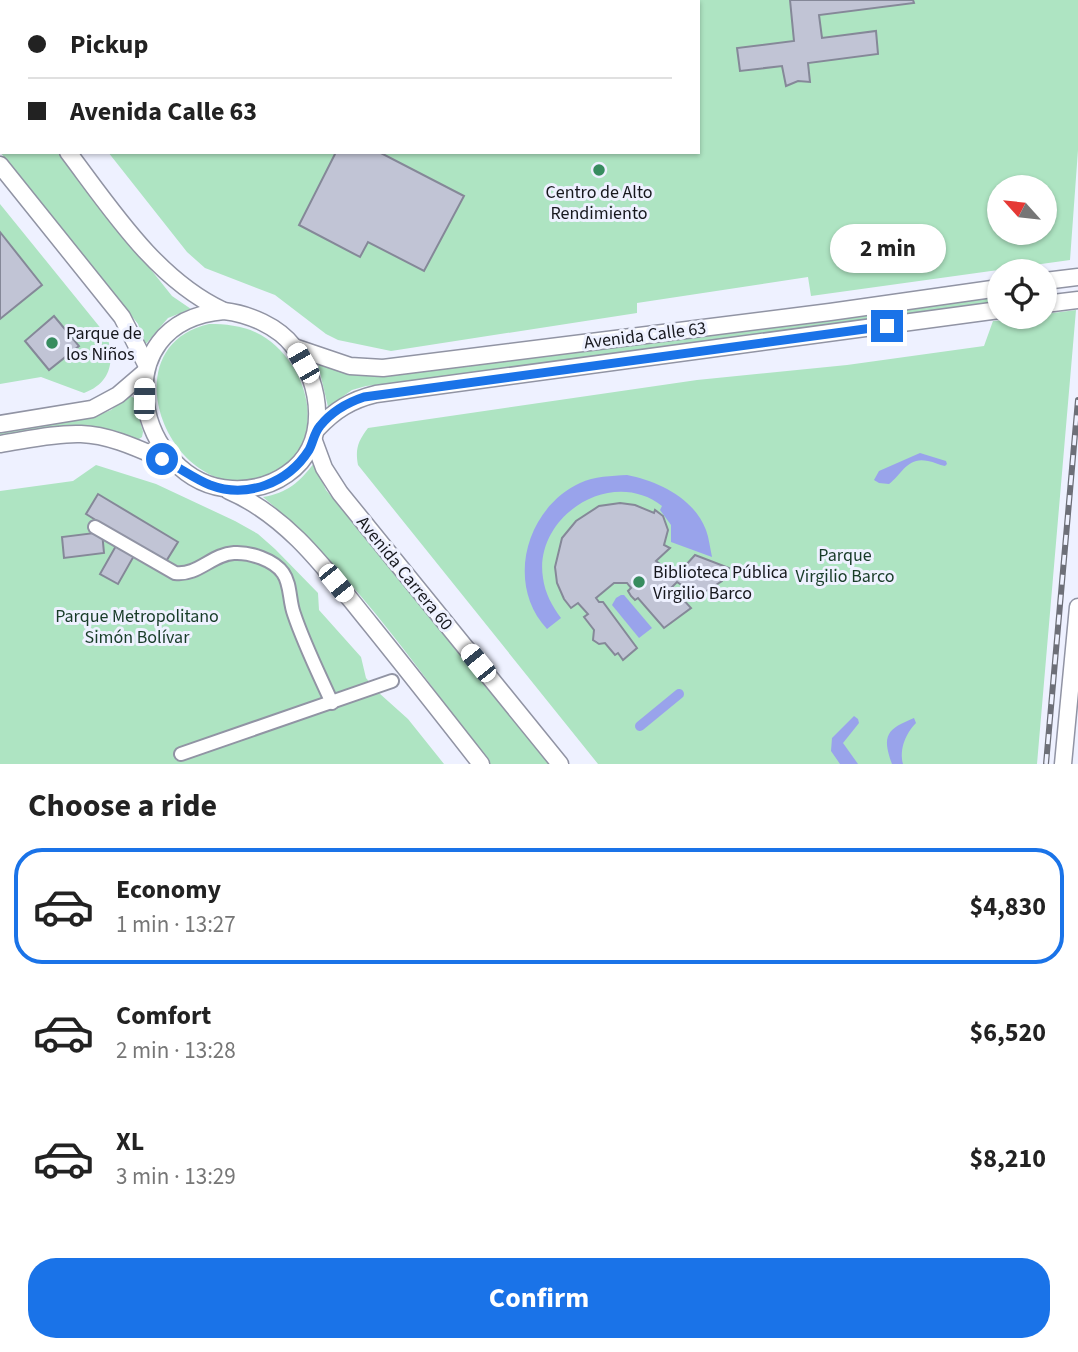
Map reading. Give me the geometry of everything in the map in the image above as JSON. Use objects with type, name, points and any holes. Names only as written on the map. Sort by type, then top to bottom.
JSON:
[{"type":"main road","points":[[70,154],[152,259],[193,294],[224,311]]},
{"type":"main road","points":[[0,165],[122,317],[146,369],[144,399],[148,416],[159,440],[178,467]]},
{"type":"main road","points":[[1057,280],[1078,277]]},
{"type":"main road","name":"Avenida Calle 63","points":[[294,347],[350,366],[383,368],[987,290]]},
{"type":"main road","points":[[1057,302],[1078,299]]},
{"type":"main road","name":"Avenida Calle 63","points":[[315,435],[337,409],[376,394],[987,312]]},
{"type":"main road","points":[[0,424],[92,409],[118,395],[146,369],[162,338],[174,327],[202,313],[235,313],[260,322],[294,347],[317,401],[315,435],[301,461],[278,481],[261,487],[223,488]]},
{"type":"main road","points":[[0,444],[71,434],[89,435],[123,443],[251,502],[270,515],[316,557],[481,764]]},
{"type":"main road","name":"Avenida Carrera 60","points":[[315,435],[324,468],[340,493],[560,764]]},
{"type":"main road","points":[[1063,764],[1077,646],[1078,607]]},
{"type":"street","points":[[95,527],[175,573],[189,573],[218,556],[235,553],[258,557],[277,567],[285,575],[294,615],[331,703]]},
{"type":"street","points":[[181,754],[392,681]]},
{"type":"green space","name":"Centro de Alto Rendimiento","points":[[700,0],[1078,0],[1078,150],[1070,260],[987,259],[987,272],[811,296],[808,277],[637,303],[637,313],[391,351],[338,340],[275,295],[205,268],[187,252],[110,154],[700,154]]},
{"type":"green space","points":[[2,154],[59,154],[172,296],[191,309],[168,318],[145,345],[138,324]]},
{"type":"green space","points":[[0,204],[107,336],[111,354],[109,370],[93,389],[84,393],[41,377],[0,384]]},
{"type":"green space","points":[[987,297],[987,304],[366,386],[352,390],[328,407],[318,364],[352,374],[403,374]]},
{"type":"green space","name":"Parque Virgilio Barco","points":[[1076,310],[1037,764],[598,764],[358,465],[358,445],[368,428],[697,380],[847,365],[984,346],[990,329],[1057,329],[1057,312]]},
{"type":"green space","points":[[209,324],[236,326],[261,335],[289,361],[299,378],[308,415],[306,434],[299,451],[286,467],[270,476],[252,481],[221,479],[195,465],[174,443],[161,416],[157,387],[162,360],[179,338]]},
{"type":"green space","points":[[129,395],[134,398],[143,432],[139,439],[73,427],[0,436],[0,430],[96,416],[111,410]]},
{"type":"green space","points":[[314,463],[326,490],[550,764],[490,764],[384,624],[326,557],[263,497],[292,486]]},
{"type":"green space","name":"Parque Metropolitano Simón Bolívar","points":[[96,465],[156,484],[258,534],[318,593],[319,610],[361,657],[366,678],[408,719],[444,764],[0,764],[0,491],[73,481]]},
{"type":"water","points":[[920,453],[946,461],[947,464],[945,466],[928,461],[915,461],[889,484],[874,480],[879,471]]},
{"type":"water","points":[[627,475],[651,482],[684,500],[706,530],[712,557],[671,542],[671,525],[660,510],[662,506],[642,495],[620,492],[599,495],[580,504],[563,518],[550,535],[543,556],[543,578],[549,599],[561,618],[547,629],[534,611],[527,591],[525,570],[528,548],[535,528],[546,510],[561,495],[580,483]]},
{"type":"water","points":[[624,595],[652,628],[639,638],[612,605]]},
{"type":"water","points":[[854,716],[859,723],[843,743],[858,764],[840,764],[831,751],[832,738]]},
{"type":"water","points":[[914,718],[916,723],[906,736],[903,747],[903,764],[892,764],[887,746],[889,734]]},
{"type":"building","points":[[790,0],[913,0],[914,3],[819,15],[822,38],[876,31],[878,54],[808,63],[810,82],[798,81],[786,86],[782,66],[740,71],[737,48],[794,41]]},
{"type":"building","points":[[335,154],[383,154],[464,196],[424,271],[368,242],[360,257],[299,225]]},
{"type":"building","points":[[0,232],[42,285],[0,319]]},
{"type":"building","name":"Parque de los Niños","points":[[54,316],[79,346],[49,370],[25,341]]},
{"type":"building","points":[[98,494],[178,542],[165,563],[86,514]]},
{"type":"building","name":"Biblioteca Pública Virgilio Barco","points":[[620,503],[635,505],[654,513],[655,510],[663,516],[668,530],[664,545],[670,548],[656,561],[676,576],[695,555],[729,568],[722,581],[705,592],[689,590],[677,582],[672,587],[691,608],[664,628],[638,598],[635,600],[631,596],[628,591],[631,588],[627,583],[614,583],[596,598],[603,602],[637,648],[623,660],[605,643],[599,644],[593,640],[594,630],[584,617],[588,614],[578,603],[571,608],[564,599],[557,583],[555,567],[562,538],[576,521],[599,506]]},
{"type":"building","points":[[102,532],[104,553],[64,558],[62,537]]},
{"type":"building","points":[[117,544],[135,554],[118,584],[100,574]]},
{"type":"waterway","points":[[640,726],[679,694]]},
{"type":"railway","points":[[1046,764],[1078,400]]},
{"type":"place","name":"Centro de Alto Rendimiento","points":[[599,170]]},
{"type":"place","name":"Parque de los Niños","points":[[52,343]]},
{"type":"place","name":"Biblioteca Pública Virgilio Barco","points":[[639,582]]},
{"type":"route","points":[[162,459],[210,485],[245,489],[261,487],[278,481],[291,472],[309,450],[317,429],[337,409],[364,397],[887,326]]}]
